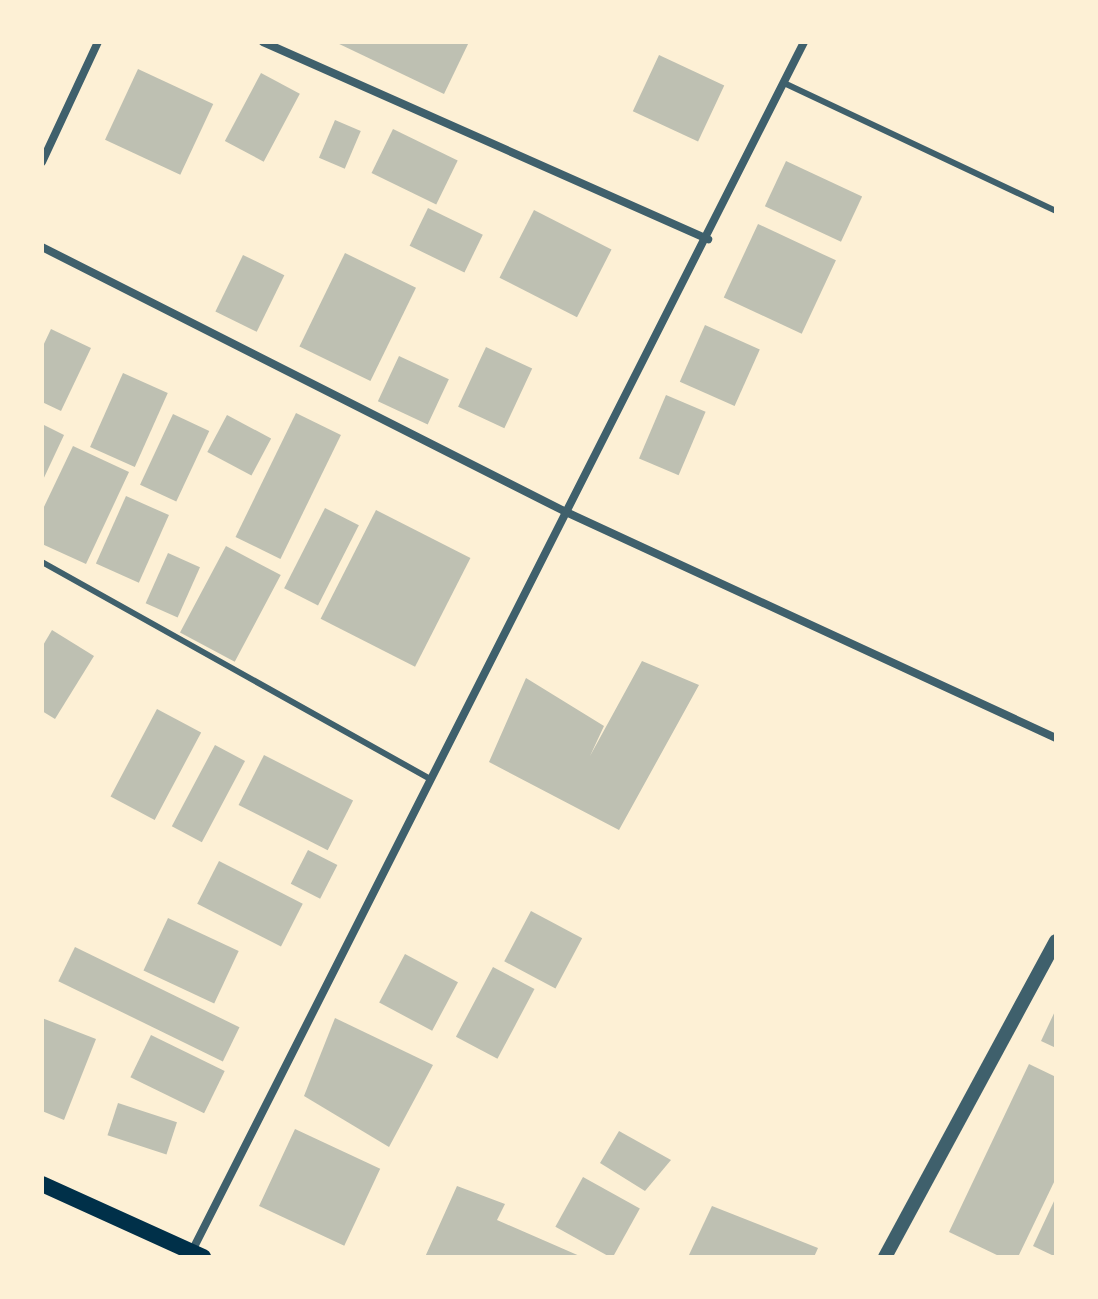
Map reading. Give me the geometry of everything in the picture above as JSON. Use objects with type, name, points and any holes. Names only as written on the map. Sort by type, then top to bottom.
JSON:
[{"type":"main road","points":[[42,1184],[194,1255]]},
{"type":"street","points":[[42,162],[98,42]]},
{"type":"street","points":[[263,42],[708,239]]},
{"type":"street","points":[[194,1255],[564,511],[708,239],[804,42]]},
{"type":"street","points":[[42,247],[564,511],[1056,738]]},
{"type":"street","points":[[885,1257],[1056,941]]},
{"type":"lane","points":[[784,83],[1056,211]]},
{"type":"lane","points":[[42,562],[431,779]]},
{"type":"building","points":[[335,42],[469,42],[444,94]]},
{"type":"building","points":[[659,55],[724,85],[698,142],[633,111]]},
{"type":"building","points":[[138,69],[213,104],[180,175],[105,140]]},
{"type":"building","points":[[261,73],[300,94],[264,162],[225,141]]},
{"type":"building","points":[[335,120],[361,131],[345,169],[319,158]]},
{"type":"building","points":[[393,129],[458,161],[436,205],[372,173]]},
{"type":"building","points":[[786,161],[862,196],[841,242],[765,206]]},
{"type":"building","points":[[428,208],[483,235],[464,272],[410,246]]},
{"type":"building","points":[[534,210],[612,249],[577,317],[499,278]]},
{"type":"building","points":[[758,224],[836,260],[802,334],[724,297]]},
{"type":"building","points":[[345,253],[416,288],[370,381],[299,346]]},
{"type":"building","points":[[243,255],[284,275],[257,332],[215,312]]},
{"type":"building","points":[[705,325],[760,349],[735,406],[680,382]]},
{"type":"building","points":[[51,329],[91,348],[61,411],[42,402],[42,348]]},
{"type":"building","points":[[486,347],[532,369],[504,428],[458,407]]},
{"type":"building","points":[[399,356],[449,379],[428,425],[378,401]]},
{"type":"building","points":[[123,373],[168,393],[135,467],[90,447]]},
{"type":"building","points":[[666,395],[706,412],[679,475],[639,459]]},
{"type":"building","points":[[296,413],[341,435],[280,559],[236,537]]},
{"type":"building","points":[[173,414],[209,431],[176,502],[140,485]]},
{"type":"building","points":[[227,415],[271,438],[251,476],[207,452]]},
{"type":"building","points":[[42,424],[64,435],[42,482]]},
{"type":"building","points":[[73,446],[129,472],[86,564],[42,544],[42,511]]},
{"type":"building","points":[[126,496],[169,515],[139,583],[96,564]]},
{"type":"building","points":[[325,508],[359,525],[318,605],[284,588]]},
{"type":"building","points":[[376,510],[470,558],[415,667],[321,619]]},
{"type":"building","points":[[226,546],[281,575],[235,662],[180,633]]},
{"type":"building","points":[[168,553],[200,567],[178,617],[146,603]]},
{"type":"building","points":[[52,630],[94,656],[55,719],[42,711],[42,647]]},
{"type":"building","points":[[642,661],[699,685],[619,830],[489,762],[526,678],[604,726],[590,756]]},
{"type":"building","points":[[157,709],[201,732],[155,820],[111,796]]},
{"type":"building","points":[[215,745],[245,761],[202,842],[172,826]]},
{"type":"building","points":[[264,755],[353,800],[328,850],[239,805]]},
{"type":"building","points":[[308,850],[337,865],[320,899],[291,884]]},
{"type":"building","points":[[219,861],[303,904],[281,946],[197,904]]},
{"type":"building","points":[[531,911],[582,938],[555,989],[504,961]]},
{"type":"building","points":[[168,918],[239,951],[214,1004],[143,971]]},
{"type":"building","points":[[75,947],[239,1027],[223,1061],[58,981]]},
{"type":"building","points":[[405,954],[458,982],[432,1031],[379,1003]]},
{"type":"building","points":[[493,967],[534,989],[497,1059],[456,1037]]},
{"type":"building","points":[[1056,1009],[1056,1048],[1041,1041]]},
{"type":"building","points":[[42,1018],[96,1039],[64,1120],[42,1111]]},
{"type":"building","points":[[335,1018],[433,1065],[389,1147],[304,1096]]},
{"type":"building","points":[[151,1035],[225,1071],[204,1113],[130,1077]]},
{"type":"building","points":[[1029,1064],[1056,1077],[1056,1178],[1018,1257],[1001,1257],[949,1232]]},
{"type":"building","points":[[118,1103],[177,1122],[166,1154],[107,1135]]},
{"type":"building","points":[[295,1129],[380,1169],[344,1246],[259,1206]]},
{"type":"building","points":[[619,1131],[671,1160],[645,1191],[600,1163]]},
{"type":"building","points":[[583,1177],[640,1209],[613,1257],[555,1227]]},
{"type":"building","points":[[457,1186],[505,1204],[497,1220],[582,1257],[425,1257]]},
{"type":"building","points":[[1056,1197],[1056,1257],[1033,1246]]},
{"type":"building","points":[[712,1206],[818,1248],[814,1257],[688,1257]]}]
